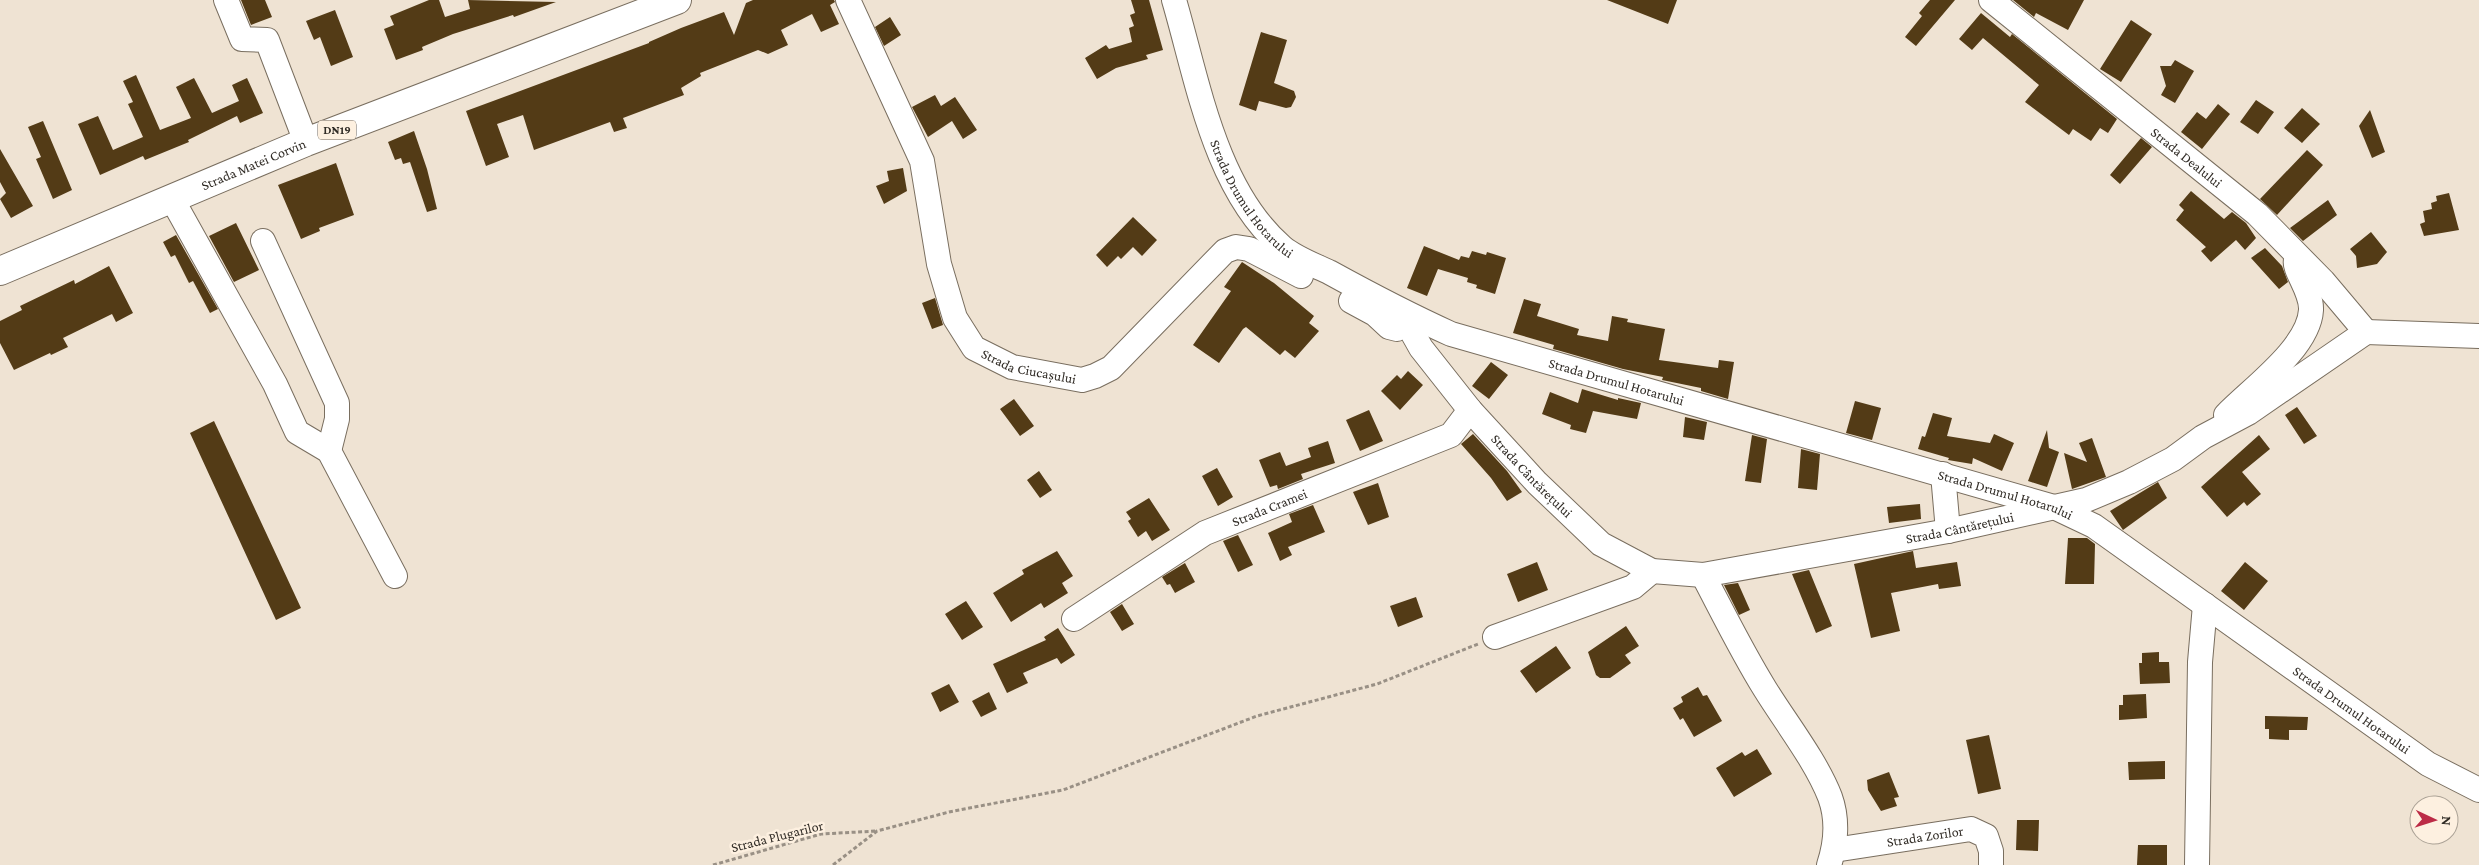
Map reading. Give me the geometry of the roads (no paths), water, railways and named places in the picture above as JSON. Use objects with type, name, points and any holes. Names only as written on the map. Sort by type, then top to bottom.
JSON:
[{"type":"main road","name":"Strada Matei Corvin","points":[[0,271],[306,142],[677,0]]},
{"type":"street","points":[[226,0],[242,39],[267,40],[306,142]]},
{"type":"street","name":"Strada Ciucașului","points":[[848,0],[922,161],[939,264],[955,318],[974,348],[1012,367],[1082,380],[1096,376],[1111,368],[1210,266],[1225,252],[1236,247],[1249,249],[1356,304],[1375,314],[1389,327],[1397,328],[1404,324],[1409,315]]},
{"type":"street","name":"Strada Drumul Hotarului","points":[[1174,0],[1213,135],[1233,182],[1253,217],[1283,248],[1409,315],[1451,334],[2054,507],[2094,526],[2428,764],[2479,790]]},
{"type":"street","name":"Strada Dealului","points":[[1991,0],[2257,214],[2299,257],[2366,332]]},
{"type":"street","points":[[172,199],[275,384],[296,432],[330,451],[395,576]]},
{"type":"street","points":[[263,241],[337,403],[337,419],[330,451]]},
{"type":"street","name":"Strada Cântărețului","points":[[1409,315],[1412,332],[1421,348],[1470,410],[1537,483],[1601,544],[1652,571],[1703,575],[1948,531],[2086,500],[2129,482],[2173,459],[2203,437],[2279,364],[2304,332],[2311,311],[2310,294],[2295,268],[2294,261],[2299,257]]},
{"type":"street","points":[[2366,332],[2479,336]]},
{"type":"street","name":"Strada Cântărețului","points":[[2203,437],[2248,414],[2366,332]]},
{"type":"street","name":"Strada Cramei","points":[[1074,619],[1204,533],[1451,435],[1470,410]]},
{"type":"street","points":[[1943,474],[1948,531]]},
{"type":"street","points":[[1495,637],[1634,587],[1652,571]]},
{"type":"street","points":[[1703,575],[1751,666],[1821,778],[1831,799],[1835,824],[1832,858]]},
{"type":"street","points":[[2197,865],[2200,662],[2205,605]]},
{"type":"street","name":"Strada Zorilor","points":[[1832,858],[1971,829],[1986,836],[1991,851],[1991,865]]}]
